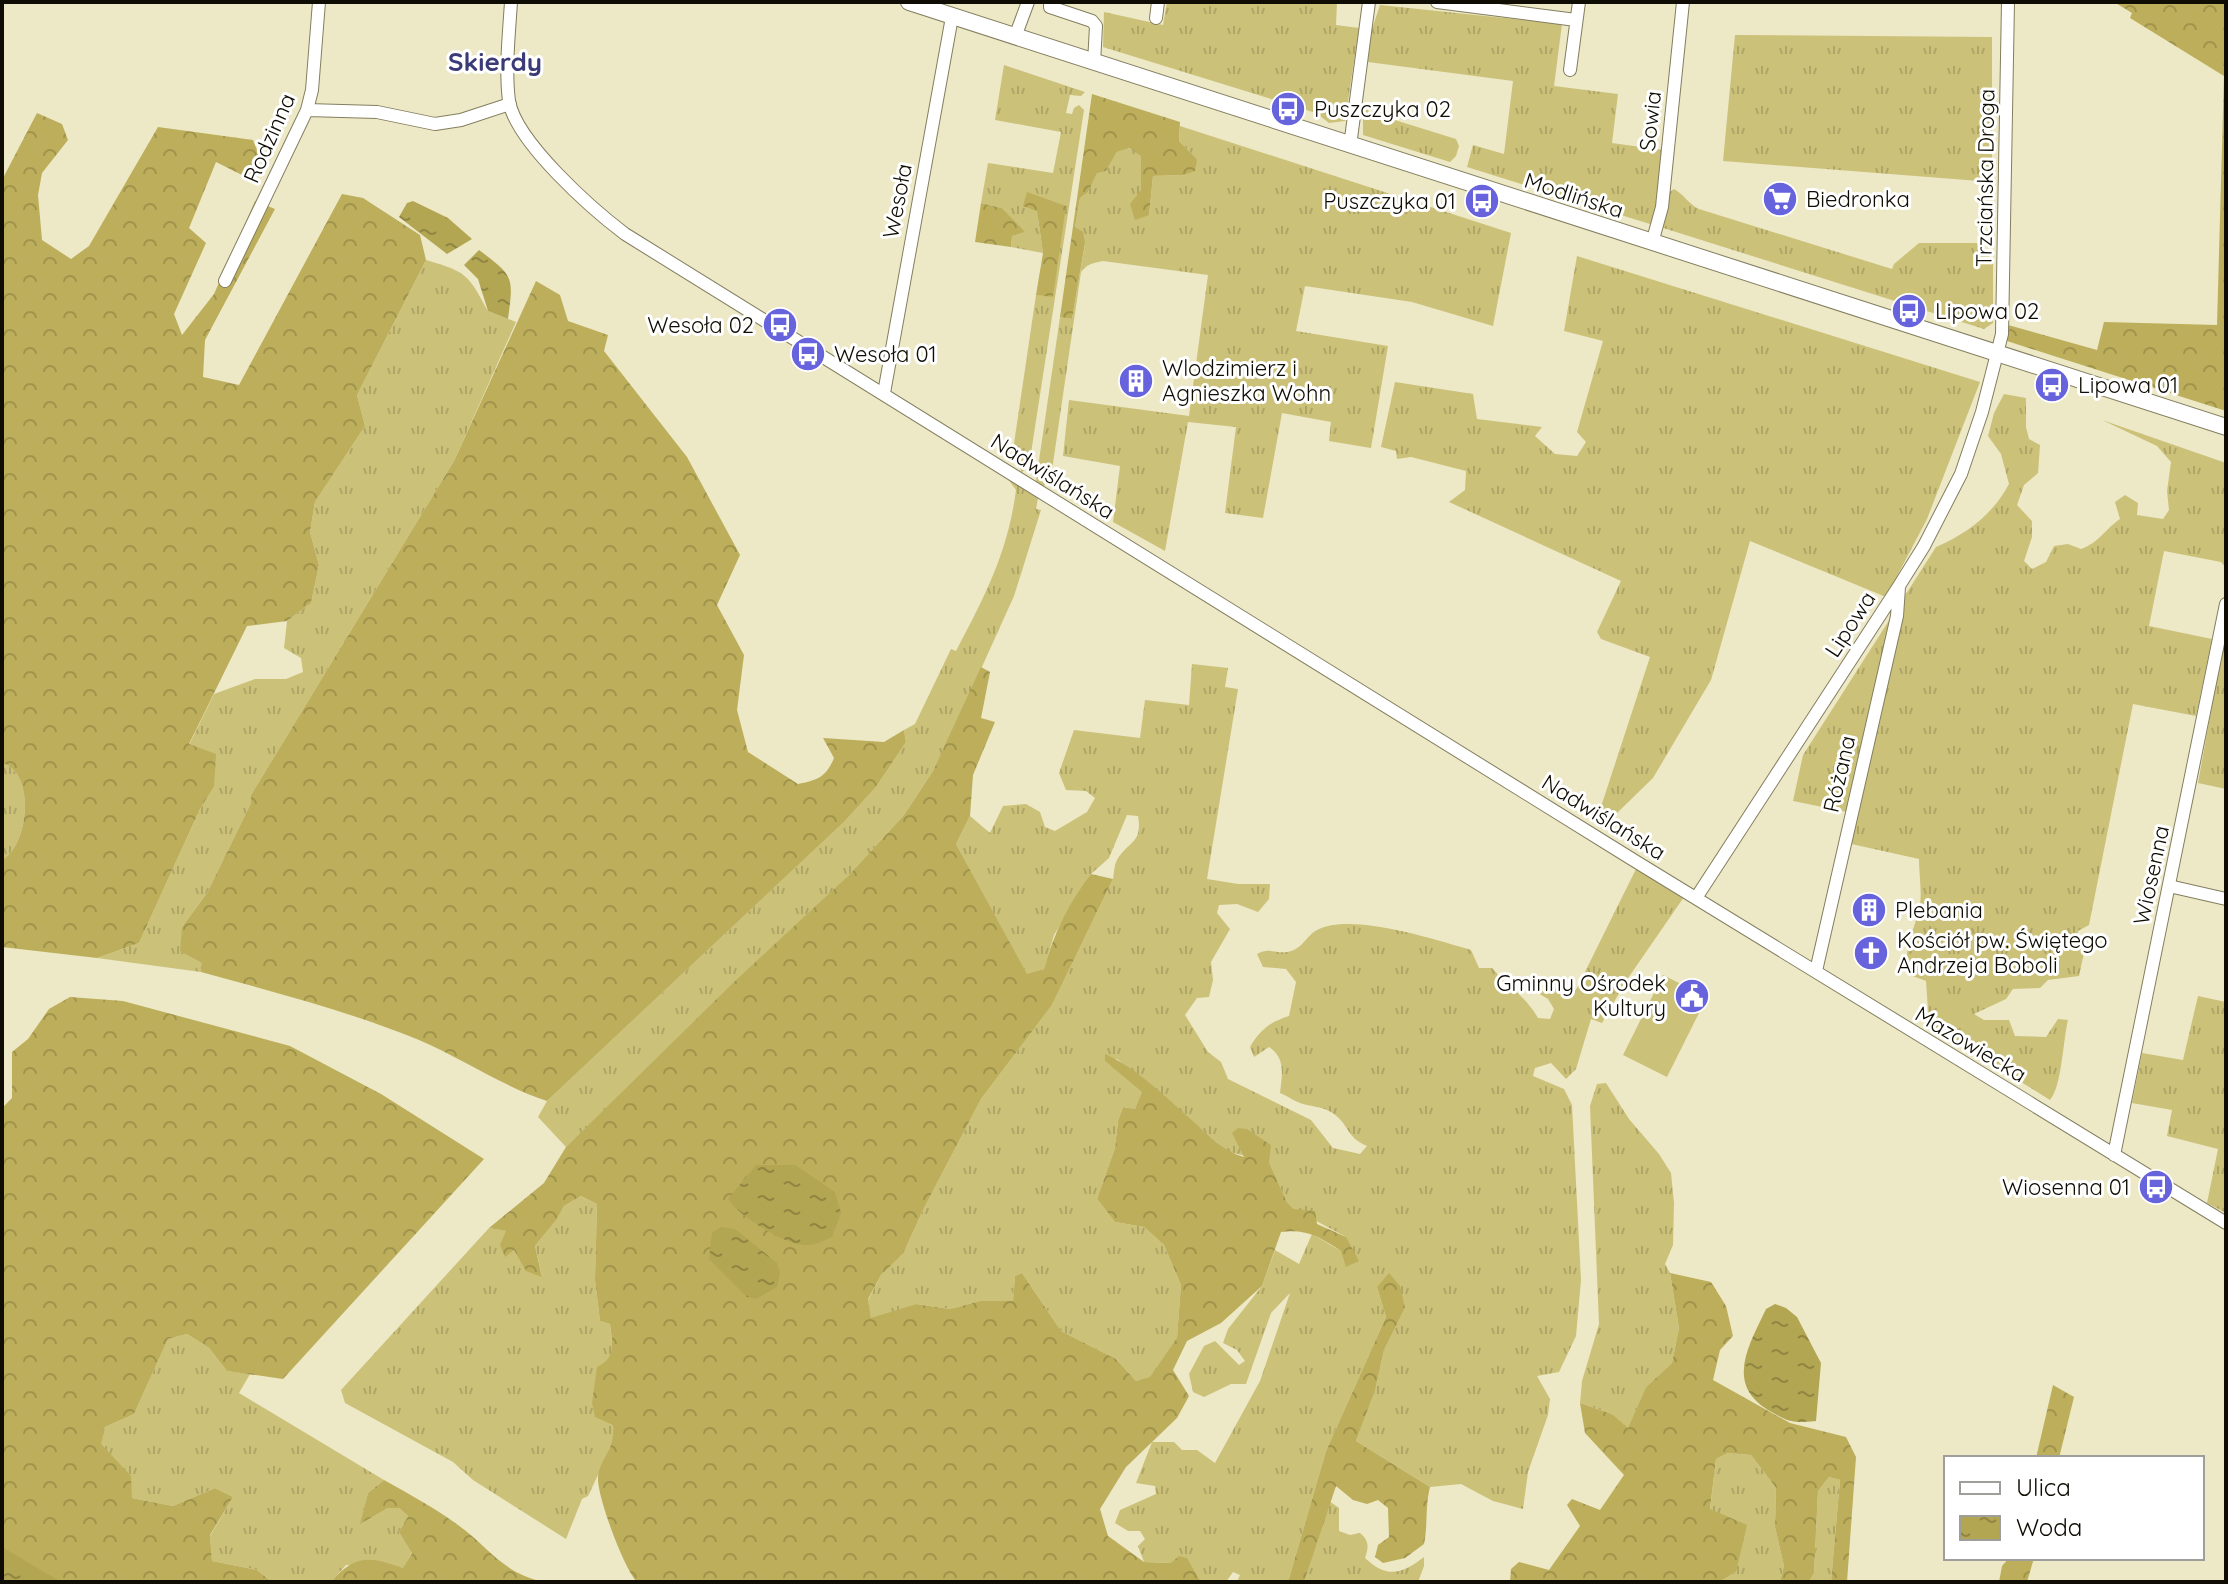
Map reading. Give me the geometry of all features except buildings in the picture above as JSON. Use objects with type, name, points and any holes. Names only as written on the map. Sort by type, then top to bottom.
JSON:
[{"type":"main road","name":"Modlińska","points":[[916,3],[1350,146],[2226,427]]},
{"type":"street","name":"Rodzinna","points":[[225,281],[307,110],[312,90],[319,2]]},
{"type":"street","name":"Nadwiślańska","points":[[511,2],[510,104],[526,138],[607,220],[692,276],[1696,898]]},
{"type":"street","points":[[1015,37],[1030,2],[1050,5],[1092,21],[1096,26],[1094,63]]},
{"type":"street","points":[[1156,18],[1158,2]]},
{"type":"street","points":[[1350,146],[1369,2]]},
{"type":"street","points":[[1437,2],[1576,20]]},
{"type":"street","points":[[1570,70],[1579,2]]},
{"type":"street","name":"Sowia","points":[[1652,243],[1662,207],[1683,2]]},
{"type":"street","name":"Trzciańska Droga","points":[[1998,354],[2002,333],[2008,2]]},
{"type":"street","name":"Wesoła","points":[[884,393],[952,17]]},
{"type":"street","points":[[307,110],[377,112],[435,124],[461,120],[510,104]]},
{"type":"street","name":"Lipowa","points":[[1696,898],[1924,546],[1961,474],[1998,354]]},
{"type":"street","name":"Różana","points":[[1816,971],[1897,616],[1899,586]]},
{"type":"street","name":"Wiosenna","points":[[2114,1155],[2226,604]]},
{"type":"street","points":[[2169,886],[2226,899]]},
{"type":"street","name":"Mazowiecka","points":[[1696,898],[2226,1223]]},
{"type":"green space","points":[[1167,2],[1337,2],[1336,25],[1359,28],[1345,121],[1329,123],[1316,113],[1103,47],[1104,12],[1163,25]]},
{"type":"green space","points":[[2114,2],[2226,2],[2226,411],[2007,341],[2008,325],[2097,350],[2104,322],[2217,325],[2224,76],[2130,18],[2132,13]]},
{"type":"green space","points":[[1380,5],[1562,24],[1554,86],[1618,94],[1612,143],[1663,150],[1658,209],[1653,225],[1467,167],[1473,145],[1504,154],[1513,81],[1368,62],[1372,29]]},
{"type":"green space","points":[[1735,35],[1992,37],[1992,182],[1723,161]]},
{"type":"green space","points":[[1004,65],[1085,92],[1081,96],[1070,95],[1066,113],[1072,114],[1079,105],[1084,110],[1029,466],[1021,473],[1020,462],[1012,457],[1036,295],[1053,296],[1037,211],[1043,253],[1011,247],[1012,236],[1024,232],[1002,208],[981,203],[988,163],[1053,173],[1061,132],[995,120]]},
{"type":"green space","points":[[1092,94],[1180,122],[1179,141],[1197,159],[1195,171],[1183,175],[1153,176],[1149,215],[1135,220],[1130,204],[1141,190],[1141,156],[1129,148],[1117,152],[1106,171],[1097,173],[1088,192],[1080,198],[1075,227],[1083,232],[1085,243],[1072,319],[1060,317]]},
{"type":"green space","points":[[1363,105],[1369,112],[1456,139],[1459,146],[1456,156],[1450,162],[1363,135]]},
{"type":"green space","points":[[37,113],[62,124],[68,140],[42,173],[38,195],[42,240],[71,259],[89,246],[158,127],[253,140],[259,155],[258,176],[248,178],[216,162],[189,228],[206,243],[174,314],[182,335],[214,294],[255,201],[275,209],[205,340],[203,377],[239,385],[342,194],[363,198],[420,235],[426,260],[357,395],[365,426],[315,502],[310,532],[319,565],[311,603],[287,621],[247,626],[189,744],[216,754],[214,787],[200,809],[139,943],[97,958],[2,947],[2,860],[18,840],[25,809],[20,780],[13,769],[2,763],[2,180]]},
{"type":"green space","points":[[1180,126],[1511,233],[1493,326],[1412,302],[1305,286],[1296,331],[1388,346],[1371,448],[1329,441],[1331,422],[1282,413],[1263,518],[1225,513],[1236,427],[1188,422],[1165,551],[1113,522],[1120,466],[1063,456],[1069,400],[1189,416],[1208,275],[1103,261],[1090,264],[1081,272],[1051,477],[1043,487],[1036,481],[1060,317],[1072,319],[1085,244],[1075,227],[1080,198],[1088,192],[1097,172],[1106,171],[1117,152],[1128,148],[1142,156],[1141,190],[1149,215],[1153,176],[1183,175],[1197,159],[1179,141]]},
{"type":"green space","points":[[1674,189],[1699,209],[1892,269],[1919,243],[1977,243],[1993,260],[1993,323],[1984,329],[1660,227],[1667,194]]},
{"type":"green space","points":[[1027,192],[1066,206],[1053,297],[1036,295],[1043,253],[1037,211],[1023,206]]},
{"type":"green space","points":[[981,203],[1002,208],[1025,232],[1012,236],[1011,247],[975,242]]},
{"type":"green space","points":[[1577,256],[1980,382],[1927,519],[1886,597],[1750,541],[1711,680],[1653,778],[1616,814],[1595,825],[1650,657],[1601,639],[1597,632],[1621,581],[1449,502],[1465,490],[1466,471],[1411,457],[1397,459],[1396,451],[1381,447],[1395,382],[1473,394],[1477,419],[1542,427],[1535,436],[1555,454],[1577,456],[1586,442],[1577,432],[1603,341],[1564,331]]},
{"type":"green space","points":[[426,260],[465,276],[488,311],[516,322],[454,461],[251,795],[251,803],[207,893],[182,927],[203,963],[201,972],[97,958],[139,943],[200,809],[214,787],[189,745],[214,694],[255,679],[286,679],[303,672],[301,658],[284,648],[287,621],[311,603],[319,565],[310,532],[315,502],[365,426],[357,395]]},
{"type":"green space","points":[[536,281],[560,295],[568,321],[608,335],[604,351],[687,457],[740,555],[717,605],[744,655],[737,710],[748,752],[798,784],[820,777],[828,770],[834,758],[823,738],[884,742],[904,730],[906,742],[876,787],[844,822],[547,1101],[514,1088],[419,1040],[311,1003],[201,972],[202,963],[180,951],[182,927],[207,893],[251,803],[251,795],[454,461]]},
{"type":"green space","points":[[2004,394],[2026,398],[2029,439],[2040,445],[2038,473],[2024,485],[2017,505],[2032,521],[2032,537],[2024,561],[2032,569],[2046,562],[2054,546],[2068,544],[2081,549],[2097,539],[2120,519],[2115,502],[2125,495],[2138,503],[2137,515],[2163,519],[2169,510],[2167,491],[2171,462],[2157,446],[2102,420],[2226,463],[2226,568],[2221,562],[2164,551],[2149,626],[2212,639],[2196,716],[2133,704],[2089,925],[2078,931],[2076,941],[2085,948],[2079,976],[2048,980],[2040,988],[2013,989],[2006,999],[1974,1014],[1984,1020],[2009,1020],[2015,1036],[2046,1037],[2058,1019],[2068,1020],[2060,1074],[2050,1100],[1929,1025],[1926,981],[1910,975],[1907,966],[1910,940],[1920,905],[1919,859],[1847,843],[1847,812],[1793,801],[1803,755],[1936,547],[1978,522],[1995,505],[2009,484],[2001,454],[1988,436],[1994,413]]},
{"type":"green space","points":[[987,465],[1036,495],[1036,509],[1041,510],[1014,596],[933,771],[904,815],[849,875],[566,1147],[538,1117],[547,1101],[844,822],[876,787],[906,742],[904,730],[915,724],[951,649],[956,651],[986,592],[1007,534],[1016,490],[1008,479]]},
{"type":"green space","points":[[2226,629],[2226,789],[2198,783]]},
{"type":"green space","points":[[1192,664],[1228,668],[1225,687],[1238,689],[1207,879],[1238,884],[1270,884],[1269,899],[1258,912],[1237,904],[1219,905],[1217,913],[1230,929],[1211,962],[1213,980],[1209,997],[1197,998],[1185,1015],[1208,1052],[1221,1062],[1228,1079],[1311,1120],[1333,1148],[1360,1154],[1367,1146],[1355,1139],[1331,1112],[1280,1093],[1282,1067],[1278,1056],[1269,1047],[1254,1057],[1250,1047],[1266,1027],[1289,1016],[1296,982],[1286,969],[1263,967],[1257,954],[1292,951],[1317,930],[1332,925],[1351,924],[1394,930],[1471,950],[1479,968],[1492,968],[1538,1018],[1550,1019],[1554,1009],[1548,999],[1538,993],[1552,987],[1576,990],[1637,867],[1684,897],[1626,981],[1602,1023],[1591,1019],[1576,1069],[1566,1079],[1551,1063],[1535,1068],[1533,1076],[1564,1089],[1572,1105],[1581,1280],[1576,1336],[1559,1372],[1537,1376],[1550,1399],[1548,1415],[1528,1472],[1523,1509],[1493,1501],[1461,1484],[1430,1487],[1356,1441],[1375,1391],[1384,1350],[1405,1308],[1377,1287],[1386,1317],[1326,1451],[1288,1582],[1237,1582],[1240,1575],[1233,1572],[1226,1582],[1204,1582],[1172,1563],[1144,1562],[1138,1546],[1145,1539],[1140,1531],[1128,1531],[1115,1523],[1120,1510],[1156,1494],[1155,1486],[1136,1483],[1152,1442],[1174,1442],[1182,1450],[1197,1450],[1215,1463],[1260,1381],[1290,1293],[1271,1313],[1246,1384],[1231,1384],[1204,1397],[1193,1392],[1189,1374],[1204,1346],[1215,1341],[1239,1365],[1245,1361],[1237,1350],[1223,1343],[1228,1329],[1262,1286],[1275,1250],[1299,1264],[1312,1234],[1341,1251],[1346,1237],[1294,1209],[1287,1202],[1269,1162],[1226,1151],[1117,1059],[1105,1061],[1143,1091],[1135,1109],[1123,1107],[1115,1148],[1097,1199],[1115,1222],[1144,1227],[1164,1245],[1181,1285],[1177,1339],[1150,1378],[1136,1381],[1116,1359],[1061,1331],[1022,1273],[1015,1276],[1013,1301],[980,1301],[950,1309],[916,1304],[871,1319],[868,1300],[881,1275],[903,1254],[981,1099],[1052,1005],[1113,879],[1116,862],[1134,841],[1139,825],[1138,816],[1127,815],[1109,858],[1091,874],[1054,935],[1044,969],[1027,975],[956,844],[970,816],[990,833],[1003,806],[1026,804],[1040,812],[1045,827],[1055,831],[1087,812],[1095,798],[1086,791],[1066,790],[1059,773],[1074,730],[1140,738],[1145,700],[1189,705]]},
{"type":"green space","points":[[981,667],[990,672],[981,718],[995,722],[973,775],[970,816],[956,844],[1027,974],[1044,969],[1063,919],[1091,874],[1113,879],[1052,1005],[981,1099],[903,1254],[881,1275],[868,1299],[871,1318],[916,1304],[950,1309],[980,1301],[1013,1301],[1015,1276],[1022,1273],[1061,1331],[1116,1359],[1136,1381],[1150,1377],[1177,1338],[1181,1285],[1164,1245],[1144,1227],[1115,1222],[1097,1199],[1115,1148],[1123,1107],[1135,1109],[1142,1092],[1105,1061],[1105,1054],[1141,1076],[1230,1151],[1244,1157],[1232,1133],[1238,1128],[1247,1129],[1271,1145],[1269,1162],[1287,1202],[1294,1209],[1315,1211],[1317,1224],[1346,1237],[1359,1261],[1346,1267],[1341,1251],[1319,1238],[1306,1233],[1281,1232],[1262,1286],[1221,1323],[1187,1341],[1173,1370],[1189,1396],[1177,1418],[1126,1467],[1100,1509],[1108,1536],[1144,1562],[1171,1563],[1179,1556],[1187,1558],[1204,1582],[637,1582],[606,1515],[598,1478],[612,1441],[613,1425],[595,1417],[592,1403],[597,1367],[608,1359],[612,1343],[610,1324],[600,1321],[595,1280],[597,1204],[581,1196],[564,1206],[535,1246],[542,1277],[526,1271],[514,1250],[505,1257],[500,1245],[506,1231],[489,1228],[544,1183],[566,1147],[734,982],[849,875],[904,815],[933,771]]},
{"type":"green space","points":[[2,763],[13,769],[20,780],[25,809],[18,840],[2,860]]},
{"type":"green space","points":[[1663,975],[1707,997],[1667,1077],[1623,1055]]},
{"type":"green space","points":[[2198,996],[2226,1002],[2226,1213],[2207,1203],[2218,1149],[2167,1136],[2172,1110],[2132,1103],[2142,1053],[2183,1060]]},
{"type":"green space","points":[[70,997],[123,1001],[290,1046],[381,1094],[484,1159],[283,1379],[227,1371],[209,1348],[187,1334],[168,1339],[134,1414],[105,1427],[101,1444],[131,1476],[132,1498],[173,1506],[215,1488],[233,1497],[210,1535],[212,1561],[257,1570],[272,1582],[47,1582],[2,1553],[2,1108],[12,1098],[12,1052],[28,1039],[49,1009]]},
{"type":"green space","points":[[1606,1083],[1629,1119],[1671,1173],[1674,1203],[1673,1245],[1665,1264],[1670,1273],[1679,1328],[1672,1363],[1646,1387],[1628,1429],[1612,1414],[1580,1403],[1582,1381],[1599,1324],[1590,1106],[1597,1084]]},
{"type":"green space","points":[[581,1196],[597,1204],[595,1280],[600,1321],[610,1324],[613,1353],[605,1364],[615,1439],[588,1496],[582,1499],[566,1539],[473,1480],[453,1462],[345,1403],[341,1390],[489,1228],[507,1231],[505,1256],[514,1250],[542,1276],[535,1246],[564,1206]]},
{"type":"green space","points":[[1389,1273],[1400,1286],[1405,1308],[1384,1350],[1375,1391],[1356,1441],[1430,1487],[1424,1544],[1405,1558],[1383,1563],[1375,1557],[1378,1545],[1389,1537],[1388,1508],[1378,1500],[1367,1504],[1353,1500],[1336,1486],[1304,1582],[1288,1582],[1326,1451],[1386,1317],[1377,1287]]},
{"type":"green space","points":[[1670,1273],[1711,1282],[1726,1306],[1733,1336],[1720,1350],[1713,1380],[1790,1423],[1846,1437],[1856,1457],[1847,1582],[1831,1582],[1840,1480],[1829,1477],[1818,1491],[1814,1573],[1809,1582],[1780,1582],[1784,1566],[1775,1527],[1776,1488],[1751,1455],[1728,1453],[1716,1459],[1710,1509],[1747,1525],[1736,1572],[1719,1582],[1510,1582],[1511,1569],[1519,1562],[1549,1570],[1580,1526],[1567,1505],[1572,1499],[1600,1510],[1624,1475],[1585,1433],[1580,1403],[1612,1414],[1628,1428],[1646,1387],[1672,1363],[1679,1328]]},
{"type":"green space","points":[[187,1334],[209,1348],[227,1371],[250,1374],[239,1393],[384,1480],[368,1493],[361,1523],[388,1508],[399,1508],[408,1516],[399,1532],[412,1552],[404,1568],[346,1565],[331,1582],[272,1582],[257,1570],[212,1561],[210,1536],[233,1497],[215,1488],[173,1506],[132,1498],[100,1444],[105,1427],[134,1414],[168,1339]]},
{"type":"green space","points":[[2053,1385],[2074,1397],[2059,1456],[2036,1456]]},
{"type":"green space","points":[[1728,1453],[1751,1455],[1776,1488],[1775,1527],[1784,1566],[1780,1582],[1719,1582],[1736,1572],[1710,1510],[1716,1459]]},
{"type":"green space","points":[[1829,1477],[1840,1480],[1831,1582],[1809,1582],[1814,1573],[1818,1491]]},
{"type":"green space","points":[[384,1480],[449,1519],[517,1573],[544,1582],[331,1582],[348,1566],[364,1560],[381,1561],[403,1568],[412,1553],[399,1532],[408,1516],[399,1508],[388,1508],[360,1524],[368,1493]]},
{"type":"green space","points":[[1329,1501],[1339,1508],[1339,1531],[1350,1535],[1360,1533],[1365,1538],[1365,1558],[1373,1565],[1394,1572],[1424,1557],[1418,1582],[1304,1582]]},
{"type":"green space","points":[[2007,1560],[2033,1560],[2027,1582],[1999,1582],[2002,1566]]},
{"type":"water","points":[[413,201],[448,218],[472,239],[447,254],[399,217],[407,203]]},
{"type":"water","points":[[479,250],[508,278],[511,293],[508,319],[488,311],[478,279],[464,265]]},
{"type":"water","points":[[756,1165],[795,1165],[835,1192],[841,1213],[832,1237],[811,1245],[799,1244],[764,1229],[742,1214],[728,1199]]},
{"type":"water","points":[[723,1227],[735,1229],[777,1263],[780,1273],[777,1287],[756,1299],[747,1297],[709,1259],[712,1232]]},
{"type":"water","points":[[1775,1304],[1797,1317],[1821,1363],[1816,1421],[1795,1422],[1782,1417],[1755,1400],[1747,1388],[1744,1363],[1748,1350],[1766,1309]]},
{"type":"water","points":[[2,1547],[61,1582],[2,1582]]},
{"type":"place","name":"Puszczyka 02","points":[[1288,109]]},
{"type":"place","name":"Biedronka","points":[[1780,199]]},
{"type":"place","name":"Puszczyka 01","points":[[1482,201]]},
{"type":"place","name":"Lipowa 02","points":[[1909,311]]},
{"type":"place","name":"Wesoła 02","points":[[780,325]]},
{"type":"place","name":"Wesoła 01","points":[[808,354]]},
{"type":"place","name":"Wlodzimierz i Agnieszka Wohn","points":[[1136,381]]},
{"type":"place","name":"Lipowa 01","points":[[2052,385]]},
{"type":"place","name":"Plebania","points":[[1869,910]]},
{"type":"place","name":"Kościół pw. Świętego Andrzeja Boboli","points":[[1871,953]]},
{"type":"place","name":"Gminny Ośrodek Kultury","points":[[1692,996]]},
{"type":"place","name":"Wiosenna 01","points":[[2156,1187]]},
{"type":"district","name":"Skierdy","points":[[495,62]]}]
